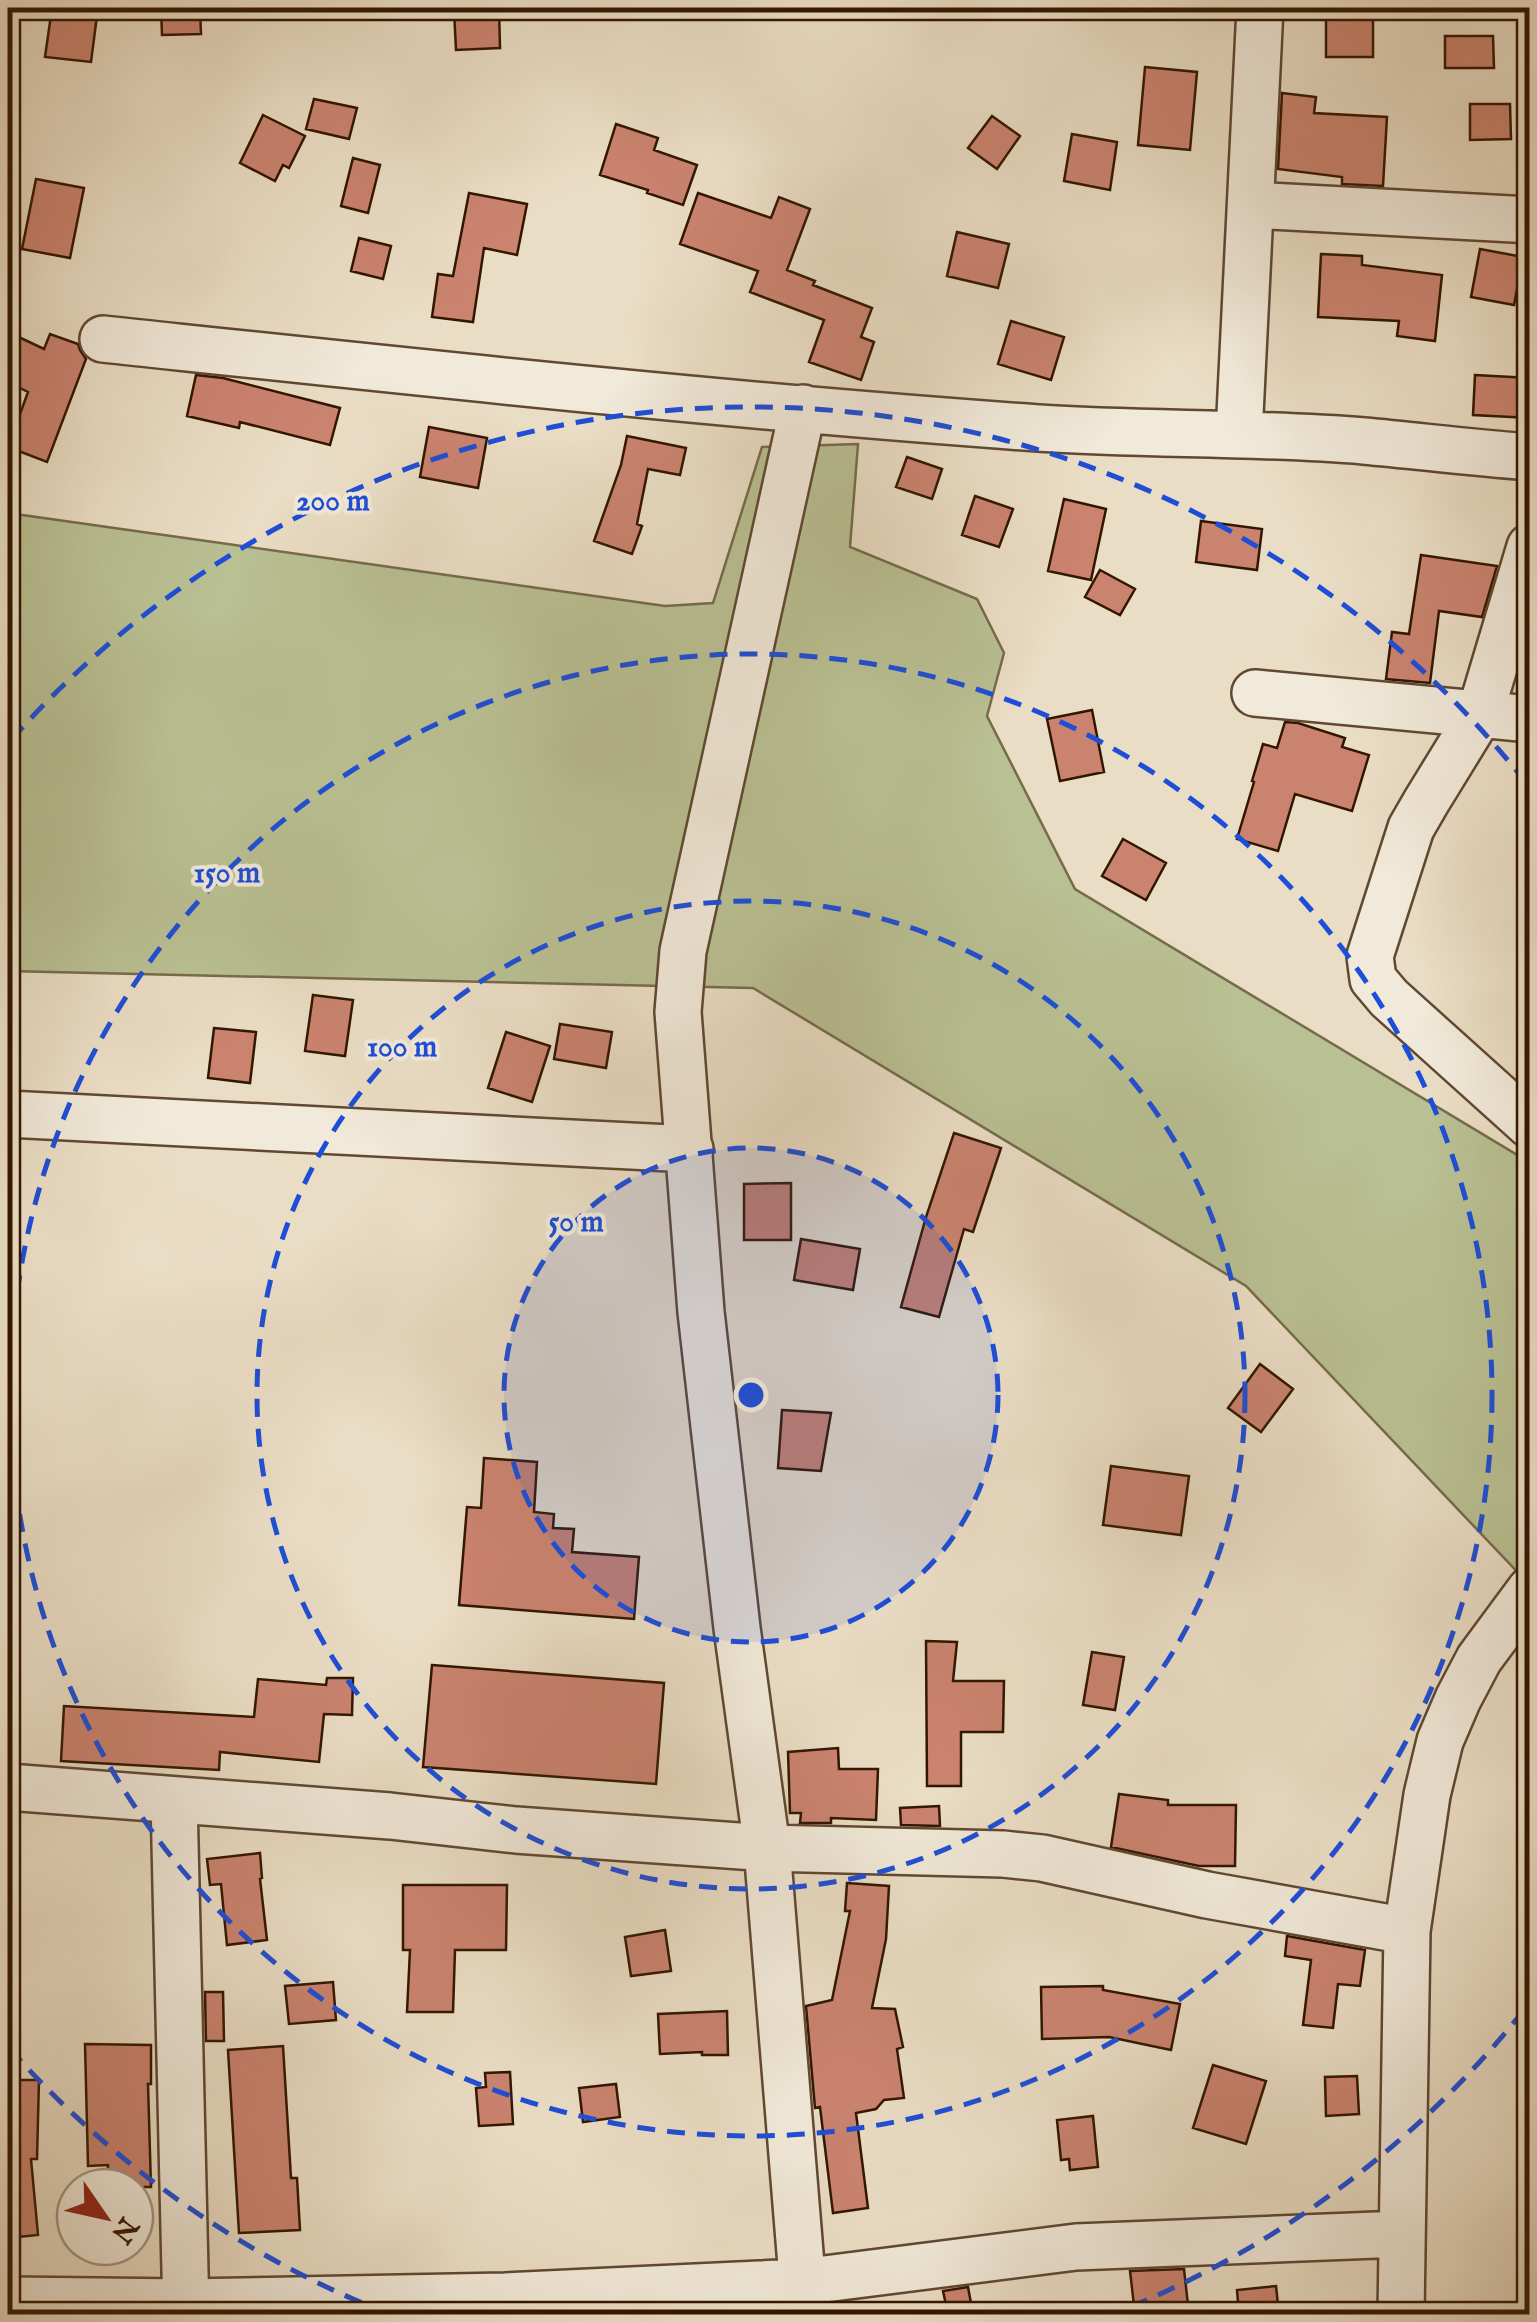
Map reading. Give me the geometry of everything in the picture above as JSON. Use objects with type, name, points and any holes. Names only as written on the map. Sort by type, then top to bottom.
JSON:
[{"type":"street","points":[[1239,435],[1260,8]]},
{"type":"street","points":[[1250,205],[1530,220]]},
{"type":"street","points":[[103,339],[593,390],[1042,428],[1363,441],[1530,457]]},
{"type":"street","points":[[803,408],[683,952],[678,1012],[702,1312],[767,1848],[803,2298]]},
{"type":"street","points":[[1530,547],[1480,714],[1412,828],[1370,956],[1373,980],[1389,998],[1530,1125]]},
{"type":"street","points":[[1255,693],[1530,719]]},
{"type":"street","points":[[8,1114],[690,1149]]},
{"type":"street","points":[[1401,2314],[1407,1931],[1427,1796],[1440,1741],[1458,1698],[1479,1659],[1530,1590]]},
{"type":"street","points":[[8,1787],[767,1848],[1042,1858],[1207,1895],[1407,1931]]},
{"type":"street","points":[[174,1800],[186,2308]]},
{"type":"street","points":[[8,2300],[186,2308],[505,2296],[803,2298],[1076,2246],[1401,2234]]},
{"type":"green space","points":[[858,444],[850,547],[977,599],[1004,653],[987,716],[1075,889],[1529,1162],[1529,2314],[1522,2314],[1524,1579],[1246,1286],[753,988],[8,971],[8,513],[665,606],[713,603],[762,447]]},
{"type":"building","points":[[52,8],[98,8],[91,62],[45,57]]},
{"type":"building","points":[[161,8],[200,8],[201,34],[162,35]]},
{"type":"building","points":[[499,8],[500,48],[456,50],[454,10]]},
{"type":"building","points":[[1326,8],[1373,8],[1373,57],[1326,57]]},
{"type":"building","points":[[1445,36],[1493,36],[1494,68],[1445,68]]},
{"type":"building","points":[[1145,67],[1197,72],[1190,150],[1138,145]]},
{"type":"building","points":[[1282,93],[1316,97],[1314,113],[1387,117],[1383,186],[1342,184],[1342,177],[1278,169]]},
{"type":"building","points":[[314,99],[357,108],[349,139],[306,129]]},
{"type":"building","points":[[1470,104],[1510,104],[1511,139],[1470,140]]},
{"type":"building","points":[[263,115],[305,136],[289,168],[283,165],[275,181],[240,163]]},
{"type":"building","points":[[992,116],[1020,136],[997,169],[968,148]]},
{"type":"building","points":[[616,124],[658,138],[654,150],[697,165],[683,205],[600,175]]},
{"type":"building","points":[[1072,134],[1117,142],[1110,190],[1064,181]]},
{"type":"building","points":[[353,158],[380,165],[368,213],[341,206]]},
{"type":"building","points":[[36,179],[84,188],[70,258],[22,249]]},
{"type":"building","points":[[469,193],[527,204],[517,255],[484,248],[473,322],[432,317],[438,274],[453,276]]},
{"type":"building","points":[[698,193],[771,218],[779,197],[810,209],[787,270],[815,281],[813,285],[872,308],[861,337],[874,342],[861,380],[809,362],[824,320],[750,292],[758,271],[680,244]]},
{"type":"building","points":[[957,232],[1009,244],[998,288],[947,276]]},
{"type":"building","points":[[359,238],[391,246],[383,279],[351,271]]},
{"type":"building","points":[[1480,249],[1523,257],[1514,305],[1471,297]]},
{"type":"building","points":[[1321,254],[1362,256],[1362,265],[1442,275],[1435,341],[1397,336],[1399,321],[1318,317]]},
{"type":"building","points":[[1011,321],[1064,337],[1051,380],[998,364]]},
{"type":"building","points":[[8,332],[44,349],[50,334],[78,344],[86,359],[47,462],[8,447],[28,392],[8,382]]},
{"type":"building","points":[[196,375],[223,378],[340,408],[330,445],[240,422],[239,428],[187,416]]},
{"type":"building","points":[[1475,375],[1530,378],[1530,418],[1473,415]]},
{"type":"building","points":[[429,427],[487,438],[478,488],[420,477]]},
{"type":"building","points":[[627,436],[686,448],[680,475],[648,469],[637,524],[642,526],[632,554],[594,541]]},
{"type":"building","points":[[907,457],[942,469],[932,499],[896,487]]},
{"type":"building","points":[[975,496],[1013,509],[999,547],[962,535]]},
{"type":"building","points":[[1064,499],[1106,509],[1091,580],[1048,571]]},
{"type":"building","points":[[1201,521],[1262,529],[1257,570],[1196,562]]},
{"type":"building","points":[[1421,555],[1497,566],[1482,617],[1439,611],[1430,683],[1386,679],[1392,632],[1409,634]]},
{"type":"building","points":[[1100,570],[1135,589],[1120,615],[1085,597]]},
{"type":"building","points":[[1092,710],[1104,772],[1060,781],[1047,719]]},
{"type":"building","points":[[1285,722],[1345,738],[1342,747],[1369,755],[1352,811],[1295,794],[1278,851],[1237,839],[1263,744],[1277,748]]},
{"type":"building","points":[[1123,839],[1166,863],[1146,900],[1102,876]]},
{"type":"building","points":[[313,995],[353,1000],[345,1056],[305,1051]]},
{"type":"building","points":[[560,1024],[612,1032],[606,1068],[554,1059]]},
{"type":"building","points":[[214,1028],[256,1032],[250,1083],[208,1078]]},
{"type":"building","points":[[506,1032],[550,1046],[532,1102],[488,1088]]},
{"type":"building","points":[[954,1133],[1001,1148],[973,1232],[964,1229],[939,1317],[901,1307]]},
{"type":"building","points":[[791,1183],[791,1240],[744,1240],[744,1184]]},
{"type":"building","points":[[801,1239],[860,1249],[853,1290],[794,1280]]},
{"type":"building","points":[[1260,1364],[1293,1389],[1261,1432],[1228,1408]]},
{"type":"building","points":[[782,1410],[831,1413],[821,1471],[778,1468]]},
{"type":"building","points":[[484,1458],[537,1462],[534,1512],[554,1514],[553,1528],[574,1529],[572,1552],[639,1557],[634,1619],[459,1605],[467,1507],[481,1508]]},
{"type":"building","points":[[1111,1466],[1189,1476],[1181,1535],[1103,1525]]},
{"type":"building","points":[[926,1641],[957,1642],[953,1681],[1004,1681],[1003,1732],[961,1732],[961,1786],[927,1786]]},
{"type":"building","points":[[1092,1652],[1124,1657],[1115,1710],[1083,1705]]},
{"type":"building","points":[[432,1665],[664,1683],[656,1784],[423,1767]]},
{"type":"building","points":[[327,1678],[353,1678],[352,1715],[324,1714],[319,1762],[220,1752],[219,1770],[61,1761],[64,1706],[254,1717],[258,1679],[326,1685]]},
{"type":"building","points":[[838,1748],[839,1769],[878,1769],[876,1820],[831,1818],[831,1823],[800,1823],[801,1813],[790,1813],[788,1752]]},
{"type":"building","points":[[1119,1794],[1168,1800],[1168,1805],[1236,1805],[1235,1866],[1199,1866],[1111,1847]]},
{"type":"building","points":[[939,1806],[940,1826],[901,1825],[900,1808]]},
{"type":"building","points":[[260,1853],[267,1940],[227,1945],[221,1884],[210,1885],[207,1859]]},
{"type":"building","points":[[847,1883],[889,1886],[886,1939],[872,2008],[895,2009],[903,2047],[897,2049],[904,2098],[884,2100],[876,2109],[856,2113],[868,2208],[833,2213],[820,2107],[815,2108],[806,2006],[832,2000],[850,1911],[845,1911]]},
{"type":"building","points":[[403,1885],[507,1885],[506,1950],[455,1950],[453,2012],[407,2012],[410,1950],[403,1950]]},
{"type":"building","points":[[665,1930],[671,1971],[631,1976],[625,1937]]},
{"type":"building","points":[[1287,1936],[1365,1950],[1360,1986],[1338,1984],[1333,2028],[1303,2025],[1311,1960],[1285,1956]]},
{"type":"building","points":[[333,1982],[336,2020],[289,2024],[285,1986]]},
{"type":"building","points":[[1103,1986],[1103,1990],[1180,2004],[1171,2050],[1109,2037],[1042,2039],[1041,1987]]},
{"type":"building","points":[[205,1992],[223,1992],[224,2041],[206,2041]]},
{"type":"building","points":[[727,2011],[728,2055],[660,2054],[658,2014]]},
{"type":"building","points":[[85,2044],[151,2045],[150,2167],[88,2166]]},
{"type":"building","points":[[283,2046],[291,2178],[297,2178],[300,2230],[239,2233],[228,2050]]},
{"type":"building","points":[[1213,2065],[1266,2081],[1246,2144],[1193,2128]]},
{"type":"building","points":[[510,2072],[513,2124],[479,2126],[476,2088],[486,2087],[485,2073]]},
{"type":"building","points":[[1357,2076],[1359,2114],[1326,2116],[1325,2077]]},
{"type":"building","points":[[8,2080],[39,2080],[37,2159],[31,2159],[38,2235],[8,2238]]},
{"type":"building","points":[[616,2084],[620,2117],[583,2122],[579,2088]]},
{"type":"building","points":[[1093,2116],[1098,2167],[1070,2170],[1069,2159],[1061,2160],[1057,2120]]},
{"type":"building","points":[[1184,2269],[1189,2314],[1135,2314],[1130,2271]]},
{"type":"building","points":[[1276,2286],[1279,2314],[1239,2314],[1237,2290]]},
{"type":"building","points":[[968,2287],[973,2314],[948,2314],[943,2291]]}]
